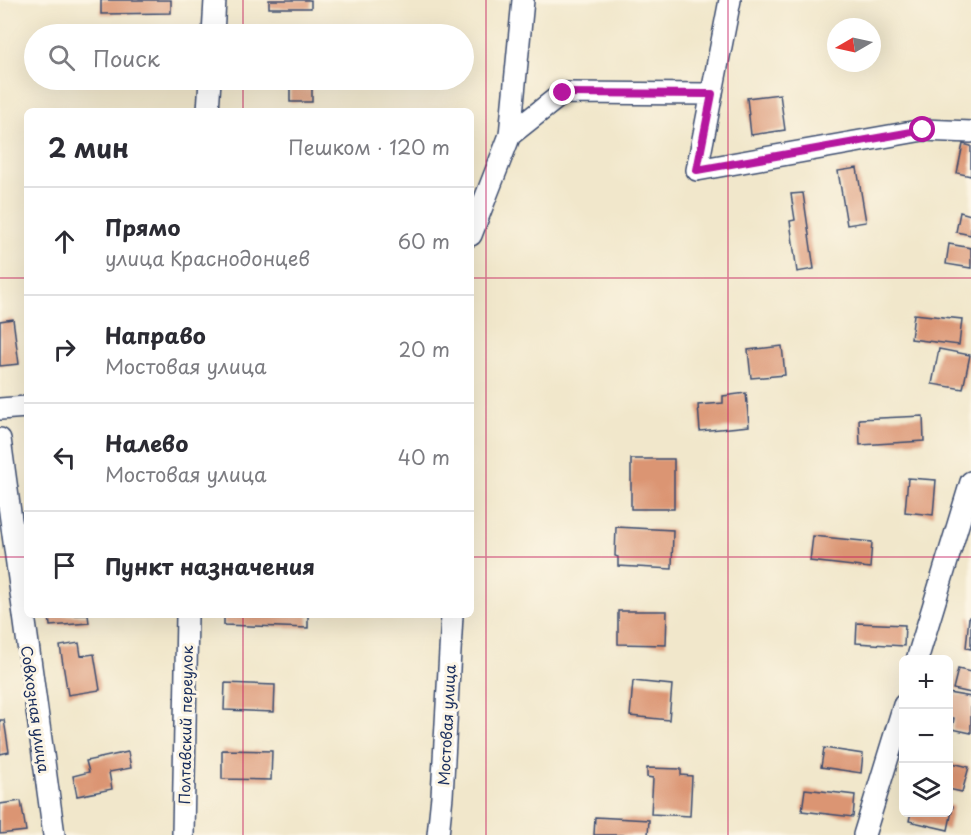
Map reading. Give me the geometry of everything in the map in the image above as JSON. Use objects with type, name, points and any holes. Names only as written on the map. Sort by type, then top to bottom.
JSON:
[{"type":"street","points":[[214,24],[215,0]]},
{"type":"street","points":[[474,227],[510,135],[523,0]]},
{"type":"street","points":[[730,0],[697,170],[923,130],[971,132]]},
{"type":"street","points":[[208,108],[209,90]]},
{"type":"street","points":[[510,135],[563,93],[712,94]]},
{"type":"street","points":[[0,409],[24,407]]},
{"type":"street","name":"Совхозная улица","points":[[0,439],[24,615]]},
{"type":"street","points":[[919,655],[971,482]]},
{"type":"street","name":"Совхозная улица","points":[[24,618],[54,835]]},
{"type":"street","name":"Полтавский переулок","points":[[183,835],[187,618]]},
{"type":"street","name":"Мостовая улица","points":[[438,835],[452,618]]},
{"type":"street","points":[[864,835],[902,709]]},
{"type":"building","points":[[101,0],[171,0],[171,13],[101,14]]},
{"type":"building","points":[[269,0],[311,0],[311,8],[269,8]]},
{"type":"building","points":[[290,90],[312,90],[312,102],[290,102]]},
{"type":"building","points":[[780,94],[785,130],[751,135],[747,98]]},
{"type":"building","points":[[963,144],[971,146],[971,176],[957,173]]},
{"type":"building","points":[[857,168],[866,222],[847,225],[838,171]]},
{"type":"building","points":[[803,193],[814,269],[797,272],[790,221],[795,220],[791,194]]},
{"type":"building","points":[[960,212],[971,215],[971,235],[956,232]]},
{"type":"building","points":[[949,244],[971,248],[971,268],[946,264]]},
{"type":"building","points":[[914,314],[962,319],[959,345],[911,339]]},
{"type":"building","points":[[13,319],[19,364],[0,366],[0,321]]},
{"type":"building","points":[[782,346],[785,375],[751,378],[748,350]]},
{"type":"building","points":[[939,349],[970,355],[963,389],[932,384]]},
{"type":"building","points":[[746,393],[749,426],[700,431],[698,405],[723,403],[723,396]]},
{"type":"building","points":[[923,416],[924,441],[860,445],[859,419]]},
{"type":"building","points":[[631,459],[674,459],[674,509],[631,509]]},
{"type":"building","points":[[908,478],[936,480],[933,515],[905,512]]},
{"type":"building","points":[[616,527],[673,530],[672,569],[618,566],[618,557],[615,556]]},
{"type":"building","points":[[813,536],[872,542],[870,568],[810,561]]},
{"type":"building","points":[[618,611],[667,611],[666,645],[618,644]]},
{"type":"building","points":[[969,617],[971,617],[971,649],[966,648]]},
{"type":"building","points":[[49,618],[88,618],[89,623],[50,626]]},
{"type":"building","points":[[224,618],[308,618],[308,628],[224,625]]},
{"type":"building","points":[[857,623],[905,625],[904,646],[856,643]]},
{"type":"building","points":[[79,643],[81,656],[94,654],[100,690],[68,695],[60,646]]},
{"type":"building","points":[[958,669],[971,672],[971,693],[953,689]]},
{"type":"building","points":[[633,681],[672,685],[669,720],[630,716]]},
{"type":"building","points":[[225,683],[275,685],[274,712],[224,710]]},
{"type":"building","points":[[953,694],[971,697],[971,733],[953,729]]},
{"type":"building","points":[[0,720],[4,720],[9,752],[0,754]]},
{"type":"building","points":[[824,748],[863,754],[861,773],[821,767]]},
{"type":"building","points":[[222,750],[272,751],[271,780],[222,779]]},
{"type":"building","points":[[128,752],[131,768],[109,772],[112,789],[77,796],[73,776],[89,772],[86,761]]},
{"type":"building","points":[[953,763],[969,767],[962,792],[953,790]]},
{"type":"building","points":[[647,768],[681,769],[681,775],[692,776],[690,816],[651,814],[653,778],[647,777]]},
{"type":"building","points":[[805,789],[855,795],[853,817],[802,811]]},
{"type":"building","points":[[21,801],[26,831],[0,834],[0,804]]},
{"type":"building","points":[[595,817],[649,820],[648,835],[594,835]]},
{"type":"building","points":[[910,817],[951,817],[948,830],[909,821]]},
{"type":"route","points":[[563,93],[712,94],[697,170],[923,130]]}]
